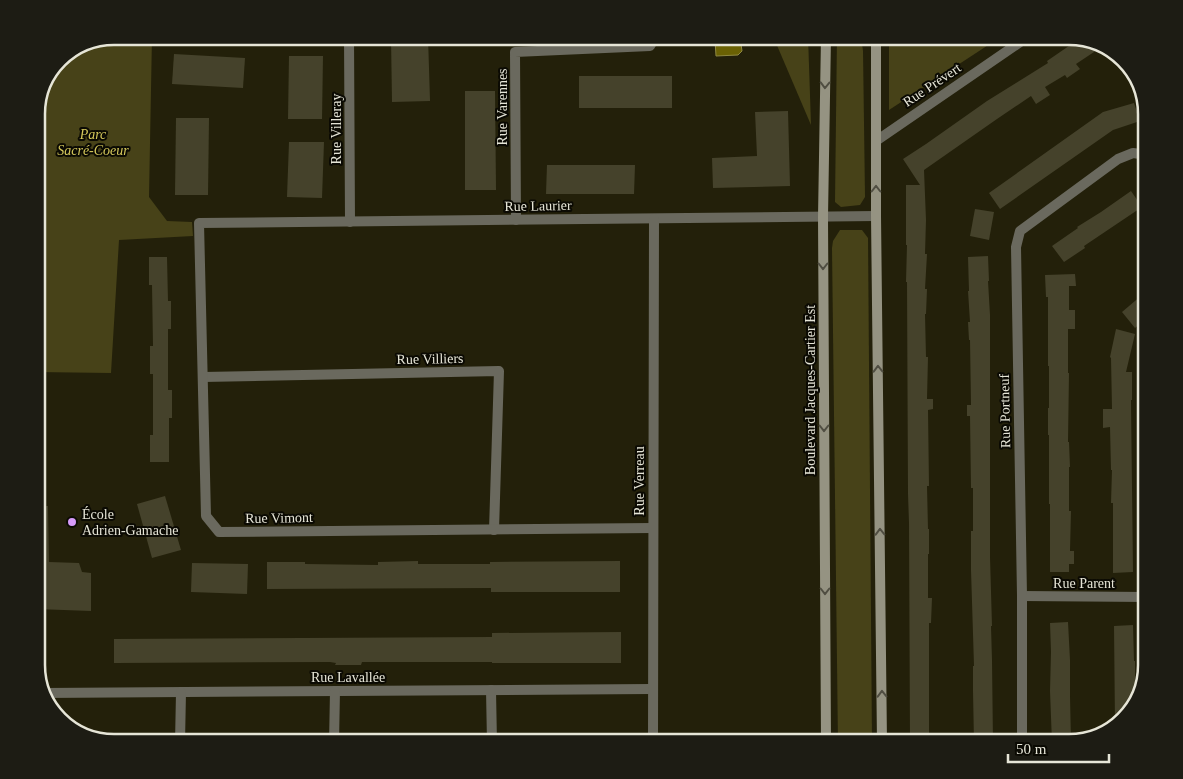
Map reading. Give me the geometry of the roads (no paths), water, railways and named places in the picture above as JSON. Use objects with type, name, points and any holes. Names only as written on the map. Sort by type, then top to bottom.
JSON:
[{"type":"main road","name":"Boulevard Jacques-Cartier Est","points":[[826,45],[823,217],[826,734]]},
{"type":"main road","points":[[876,45],[882,734]]},
{"type":"street","name":"Rue Villeray","points":[[349,45],[350,222]]},
{"type":"street","name":"Rue Varennes","points":[[516,220],[515,52],[651,45]]},
{"type":"street","name":"Rue Prévert","points":[[876,140],[1016,45]]},
{"type":"street","name":"Rue Portneuf","points":[[1022,734],[1022,596],[1016,247],[1020,231],[1118,159],[1132,153],[1138,154]]},
{"type":"street","name":"Rue Laurier","points":[[200,223],[876,216]]},
{"type":"street","name":"Rue Verreau","points":[[653,734],[654,219]]},
{"type":"street","name":"Rue Vimont","points":[[200,223],[206,516],[219,532],[653,528]]},
{"type":"street","name":"Rue Villiers","points":[[203,377],[498,371],[494,530]]},
{"type":"street","name":"Rue Parent","points":[[1022,596],[1138,597]]},
{"type":"street","name":"Rue Lavallée","points":[[51,693],[652,689]]},
{"type":"street","points":[[491,690],[492,734]]},
{"type":"street","points":[[334,734],[335,691]]},
{"type":"street","points":[[180,692],[180,734]]},
{"type":"place","name":"École Adrien-Gamache","points":[[72,522]]},
{"type":"park label","name":"Parc Sacré-Coeur","points":[[93,142]]}]
